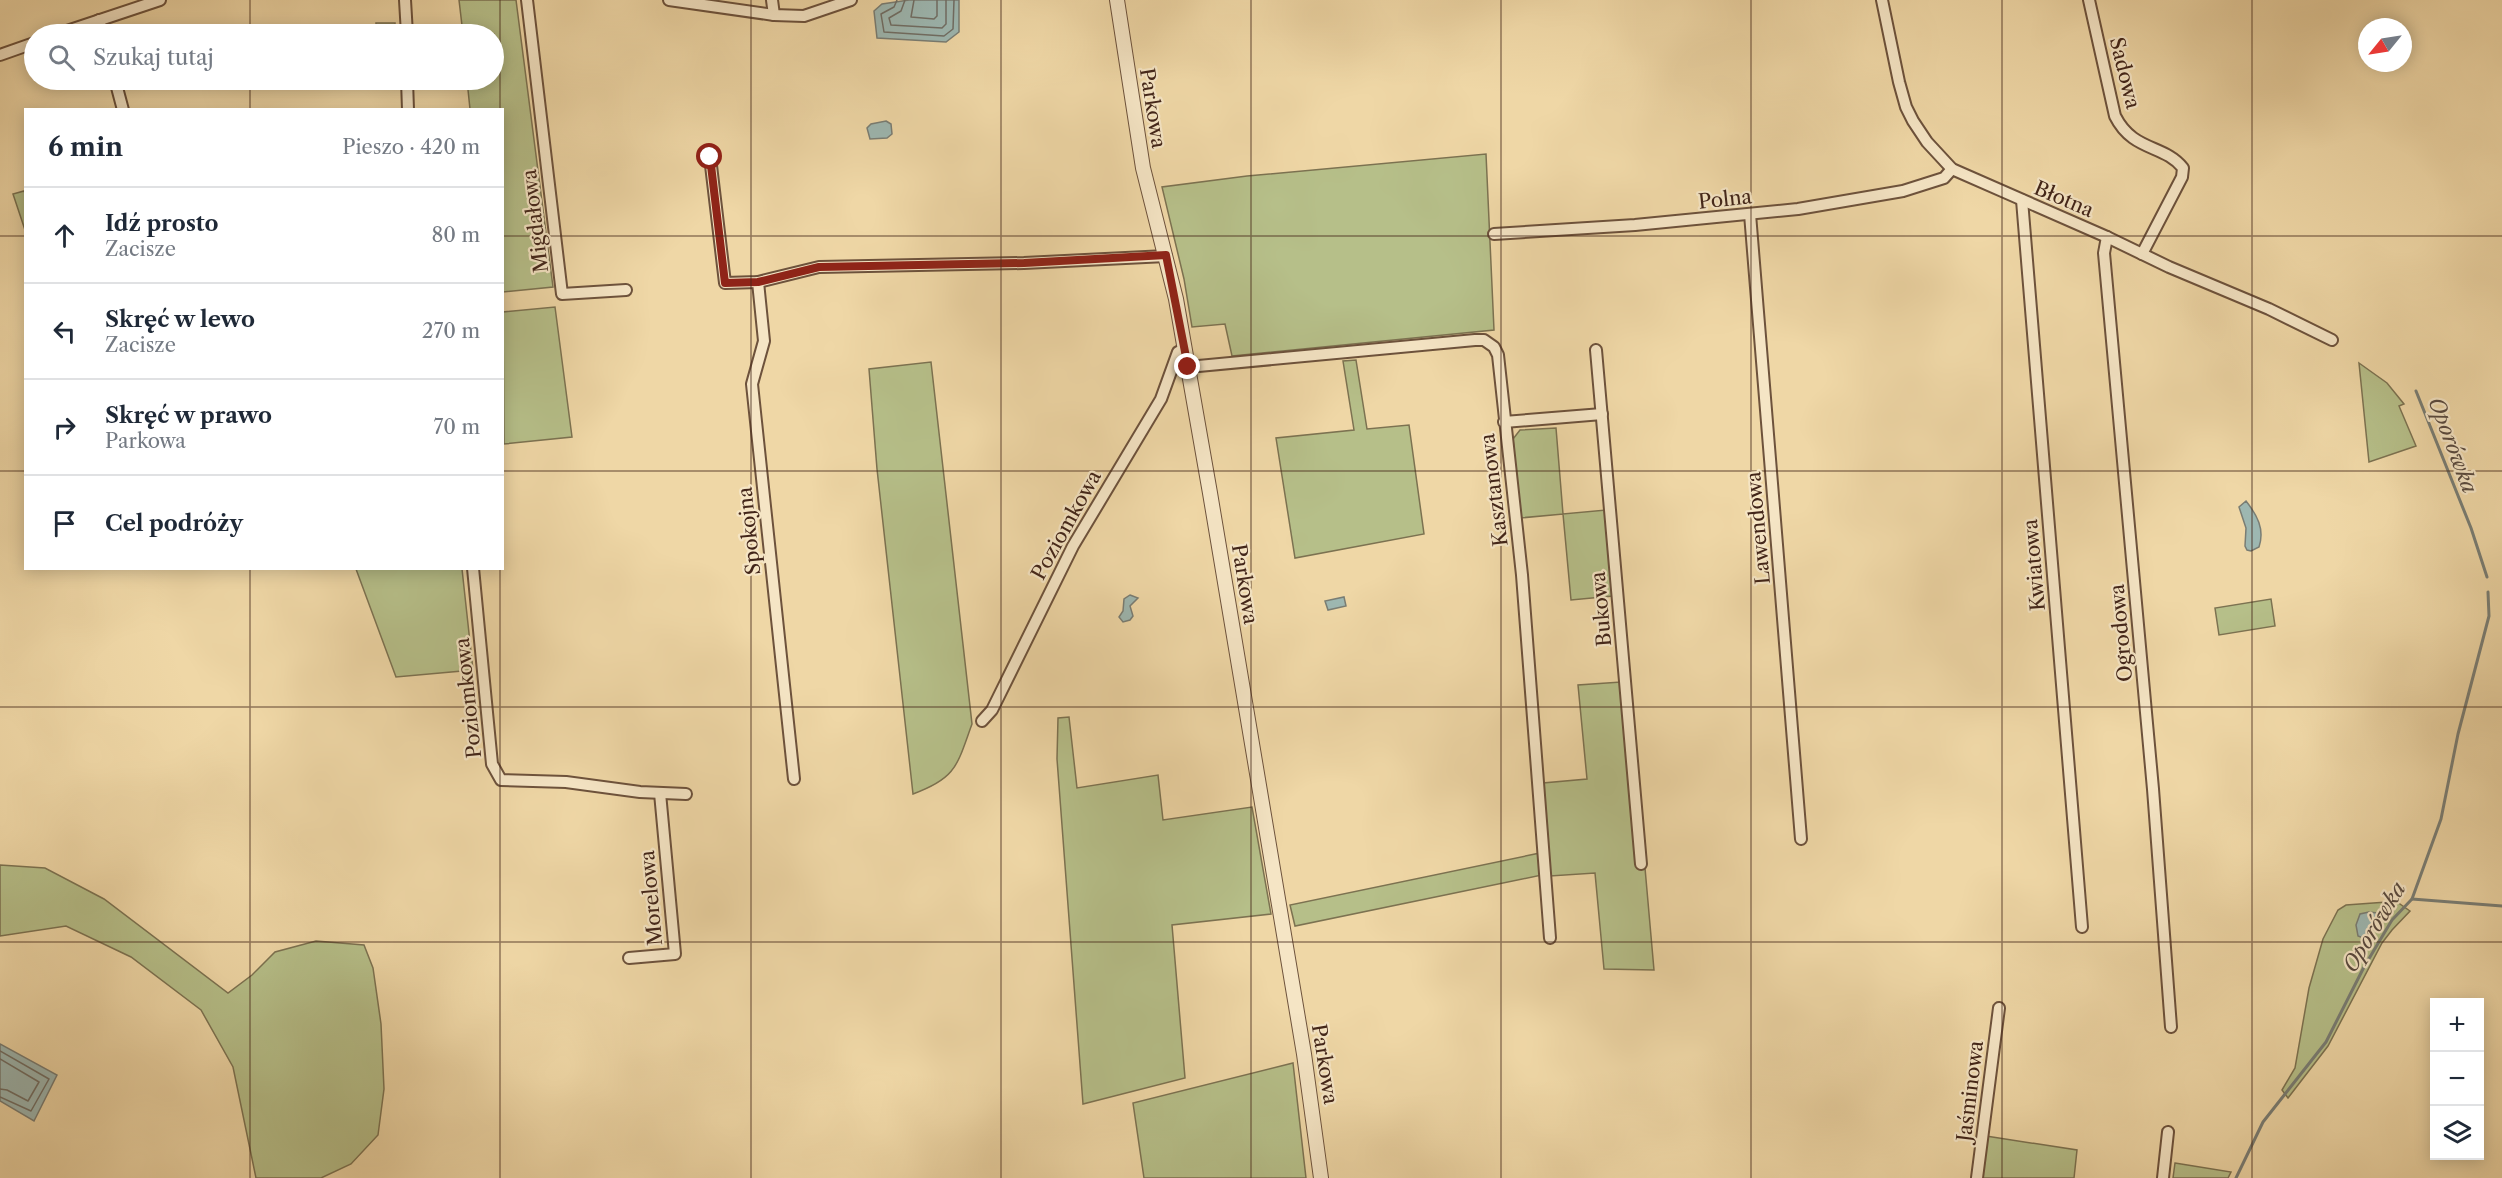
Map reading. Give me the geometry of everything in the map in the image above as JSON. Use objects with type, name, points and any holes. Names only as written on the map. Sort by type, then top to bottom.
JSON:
[{"type":"street","points":[[87,24],[160,0]]},
{"type":"street","points":[[405,0],[406,24]]},
{"type":"street","name":"Migdałowa","points":[[527,0],[562,294],[626,290]]},
{"type":"street","points":[[669,0],[774,15],[804,16],[851,0]]},
{"type":"street","points":[[772,0],[774,15]]},
{"type":"street","name":"Parkowa","points":[[1117,0],[1143,168],[1166,255],[1185,349],[1302,1043],[1321,1178]]},
{"type":"street","name":"Błotna","points":[[1882,0],[1906,107],[1926,142],[1952,169],[2269,309],[2332,340]]},
{"type":"street","name":"Sadowa","points":[[2089,0],[2115,116],[2122,129],[2147,148],[2176,160],[2183,168],[2182,177],[2142,254]]},
{"type":"street","points":[[99,20],[100,24]]},
{"type":"street","points":[[0,55],[24,47]]},
{"type":"street","points":[[118,90],[122,108]]},
{"type":"street","points":[[407,90],[408,108]]},
{"type":"street","points":[[710,157],[725,283],[758,282],[819,267],[1024,263],[1166,255]]},
{"type":"street","name":"Polna","points":[[1494,234],[1635,225],[1852,201],[1903,191],[1944,178],[1952,169]]},
{"type":"street","name":"Kwiatowa","points":[[2022,200],[2082,927]]},
{"type":"street","name":"Lawendowa","points":[[1750,214],[1801,839]]},
{"type":"street","name":"Ogrodowa","points":[[2107,237],[2104,253],[2171,1027]]},
{"type":"street","name":"Spokojna","points":[[758,282],[764,341],[752,384],[794,778]]},
{"type":"street","name":"Kasztanowa","points":[[1188,367],[1484,340],[1494,347],[1498,355],[1522,575],[1550,938]]},
{"type":"street","name":"Poziomkowa","points":[[982,721],[992,710],[1073,546],[1161,399],[1178,352],[1185,349]]},
{"type":"street","name":"Bukowa","points":[[1596,350],[1641,864]]},
{"type":"street","points":[[1504,422],[1602,414]]},
{"type":"street","name":"Poziomkowa","points":[[473,570],[492,764],[501,780],[566,782],[686,794]]},
{"type":"street","name":"Morelowa","points":[[629,958],[675,954],[660,793]]},
{"type":"street","name":"Jaśminowa","points":[[1977,1178],[1999,1008]]},
{"type":"street","points":[[2163,1178],[2168,1132]]},
{"type":"green space","points":[[459,0],[516,0],[553,287],[504,292],[504,108],[470,108],[468,90],[504,90],[504,24],[462,24]]},
{"type":"green space","points":[[1486,154],[1494,330],[1232,356],[1225,324],[1192,327],[1184,279],[1162,187],[1247,176]]},
{"type":"green space","points":[[24,191],[24,227],[13,194]]},
{"type":"green space","points":[[555,307],[572,437],[504,444],[504,312]]},
{"type":"green space","points":[[1356,360],[1367,429],[1409,425],[1424,534],[1295,558],[1276,438],[1354,430],[1343,361]]},
{"type":"green space","points":[[931,362],[972,724],[963,750],[947,776],[913,794],[877,469],[869,369]]},
{"type":"green space","points":[[2359,363],[2387,383],[2404,404],[2399,406],[2416,446],[2369,462]]},
{"type":"green space","points":[[1556,428],[1563,514],[1520,518],[1513,439],[1520,430]]},
{"type":"green space","points":[[1606,510],[1613,596],[1571,600],[1563,514]]},
{"type":"green space","points":[[356,570],[462,570],[473,670],[396,677]]},
{"type":"green space","points":[[2271,599],[2275,626],[2219,635],[2215,608]]},
{"type":"green space","points":[[1621,682],[1637,868],[1645,868],[1654,970],[1604,969],[1595,873],[1550,876],[1543,783],[1587,779],[1578,685]]},
{"type":"green space","points":[[1069,717],[1077,788],[1158,775],[1163,820],[1252,807],[1271,914],[1172,925],[1185,1078],[1083,1104],[1057,759],[1058,718]]},
{"type":"green space","points":[[1540,853],[1542,875],[1295,926],[1290,905]]},
{"type":"green space","points":[[0,865],[45,868],[104,899],[228,993],[252,975],[275,952],[316,941],[364,945],[373,968],[381,1024],[384,1089],[378,1135],[351,1164],[321,1178],[256,1178],[233,1067],[201,1010],[131,957],[66,926],[0,936]]},
{"type":"green space","points":[[2397,902],[2410,911],[2382,943],[2328,1046],[2288,1098],[2282,1090],[2295,1068],[2309,988],[2323,939],[2338,910],[2346,905]]},
{"type":"green space","points":[[1293,1063],[1306,1178],[1144,1178],[1133,1103]]},
{"type":"green space","points":[[1986,1136],[2077,1150],[2074,1178],[1982,1178]]},
{"type":"green space","points":[[2175,1163],[2231,1172],[2228,1178],[2173,1178]]},
{"type":"water","points":[[909,0],[959,0],[959,32],[946,42],[877,38],[874,11],[882,4]]},
{"type":"water","points":[[886,121],[891,124],[892,134],[887,138],[870,139],[867,128],[871,124]]},
{"type":"water","points":[[2246,501],[2257,517],[2261,534],[2259,547],[2251,551],[2245,546],[2246,528],[2239,507]]},
{"type":"water","points":[[1130,595],[1138,598],[1130,606],[1133,616],[1130,620],[1123,622],[1119,617],[1123,611],[1124,599]]},
{"type":"water","points":[[1344,597],[1346,606],[1328,610],[1325,601]]},
{"type":"water","points":[[2377,913],[2377,922],[2372,931],[2363,938],[2358,936],[2356,925],[2360,914]]},
{"type":"water","points":[[0,1044],[57,1075],[34,1121],[0,1101]]},
{"type":"waterway","name":"Oporówka","points":[[2416,391],[2471,528],[2487,577]]},
{"type":"waterway","name":"Oporówka","points":[[2236,1178],[2263,1122],[2326,1042],[2364,967],[2392,920],[2412,899],[2441,819],[2458,734],[2489,616],[2488,592]]},
{"type":"waterway","points":[[2412,899],[2502,906]]},
{"type":"route","points":[[710,157],[725,283],[758,282],[819,267],[1024,263],[1166,255],[1188,367]]}]
